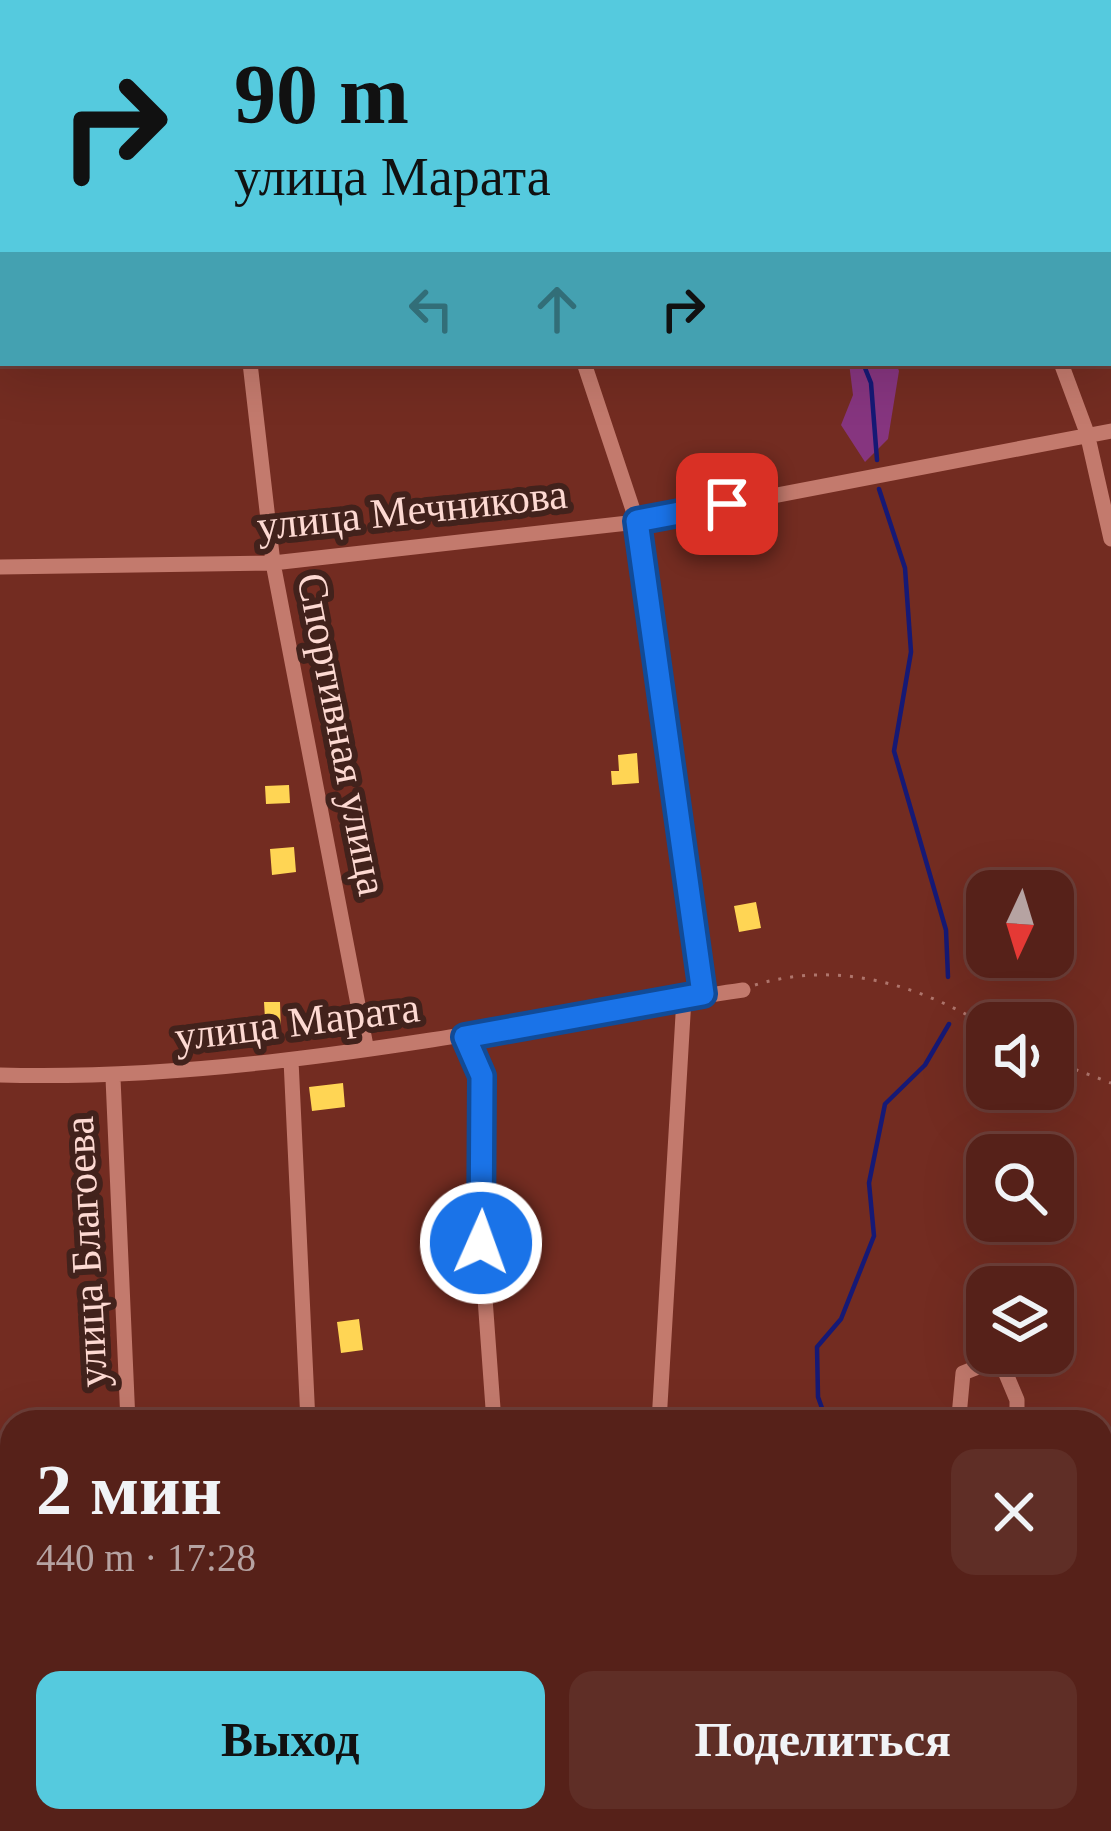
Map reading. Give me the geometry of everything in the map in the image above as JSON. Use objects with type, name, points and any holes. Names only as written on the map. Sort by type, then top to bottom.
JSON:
[{"type":"street","name":"Спортивная улица","points":[[250,366],[273,563],[366,1046]]},
{"type":"street","points":[[585,366],[637,521],[703,994]]},
{"type":"street","points":[[1062,366],[1087,433],[1111,539]]},
{"type":"street","name":"улица Мечникова","points":[[0,567],[273,563],[637,521],[1111,431]]},
{"type":"street","name":"улица Марата","points":[[0,1075],[113,1078],[291,1060],[366,1046],[465,1037],[742,989]]},
{"type":"street","points":[[660,1410],[683,998]]},
{"type":"street","points":[[465,1037],[482,1076],[481,1243],[493,1410]]},
{"type":"street","points":[[291,1060],[307,1410]]},
{"type":"street","name":"улица Благоева","points":[[113,1078],[127,1410]]},
{"type":"street","points":[[958,1410],[963,1373],[978,1363],[1004,1369],[1017,1410]]},
{"type":"path","points":[[742,989],[817,977],[879,977],[934,994],[966,1013]]},
{"type":"path","points":[[1074,1069],[1111,1083]]},
{"type":"shaded area","points":[[849,366],[897,366],[888,439],[865,462],[841,425],[853,395]]},
{"type":"building","points":[[637,753],[639,783],[612,785],[611,771],[619,771],[618,755]]},
{"type":"building","points":[[289,785],[290,803],[266,804],[265,786]]},
{"type":"building","points":[[294,847],[296,872],[272,875],[270,849]]},
{"type":"building","points":[[756,902],[761,928],[739,932],[734,906]]},
{"type":"building","points":[[264,1002],[280,1002],[281,1035],[266,1036]]},
{"type":"building","points":[[343,1083],[345,1107],[312,1111],[309,1087]]},
{"type":"building","points":[[359,1319],[363,1350],[341,1353],[337,1322]]},
{"type":"waterway","points":[[864,366],[871,383],[877,460]]},
{"type":"waterway","points":[[879,489],[905,568],[911,652],[894,751],[946,930],[948,977]]},
{"type":"waterway","points":[[823,1410],[817,1347],[841,1319],[874,1236],[869,1183],[885,1104],[925,1065],[949,1024]]},
{"type":"route","points":[[481,1243],[482,1076],[465,1037],[703,994],[637,521],[727,504]]}]
